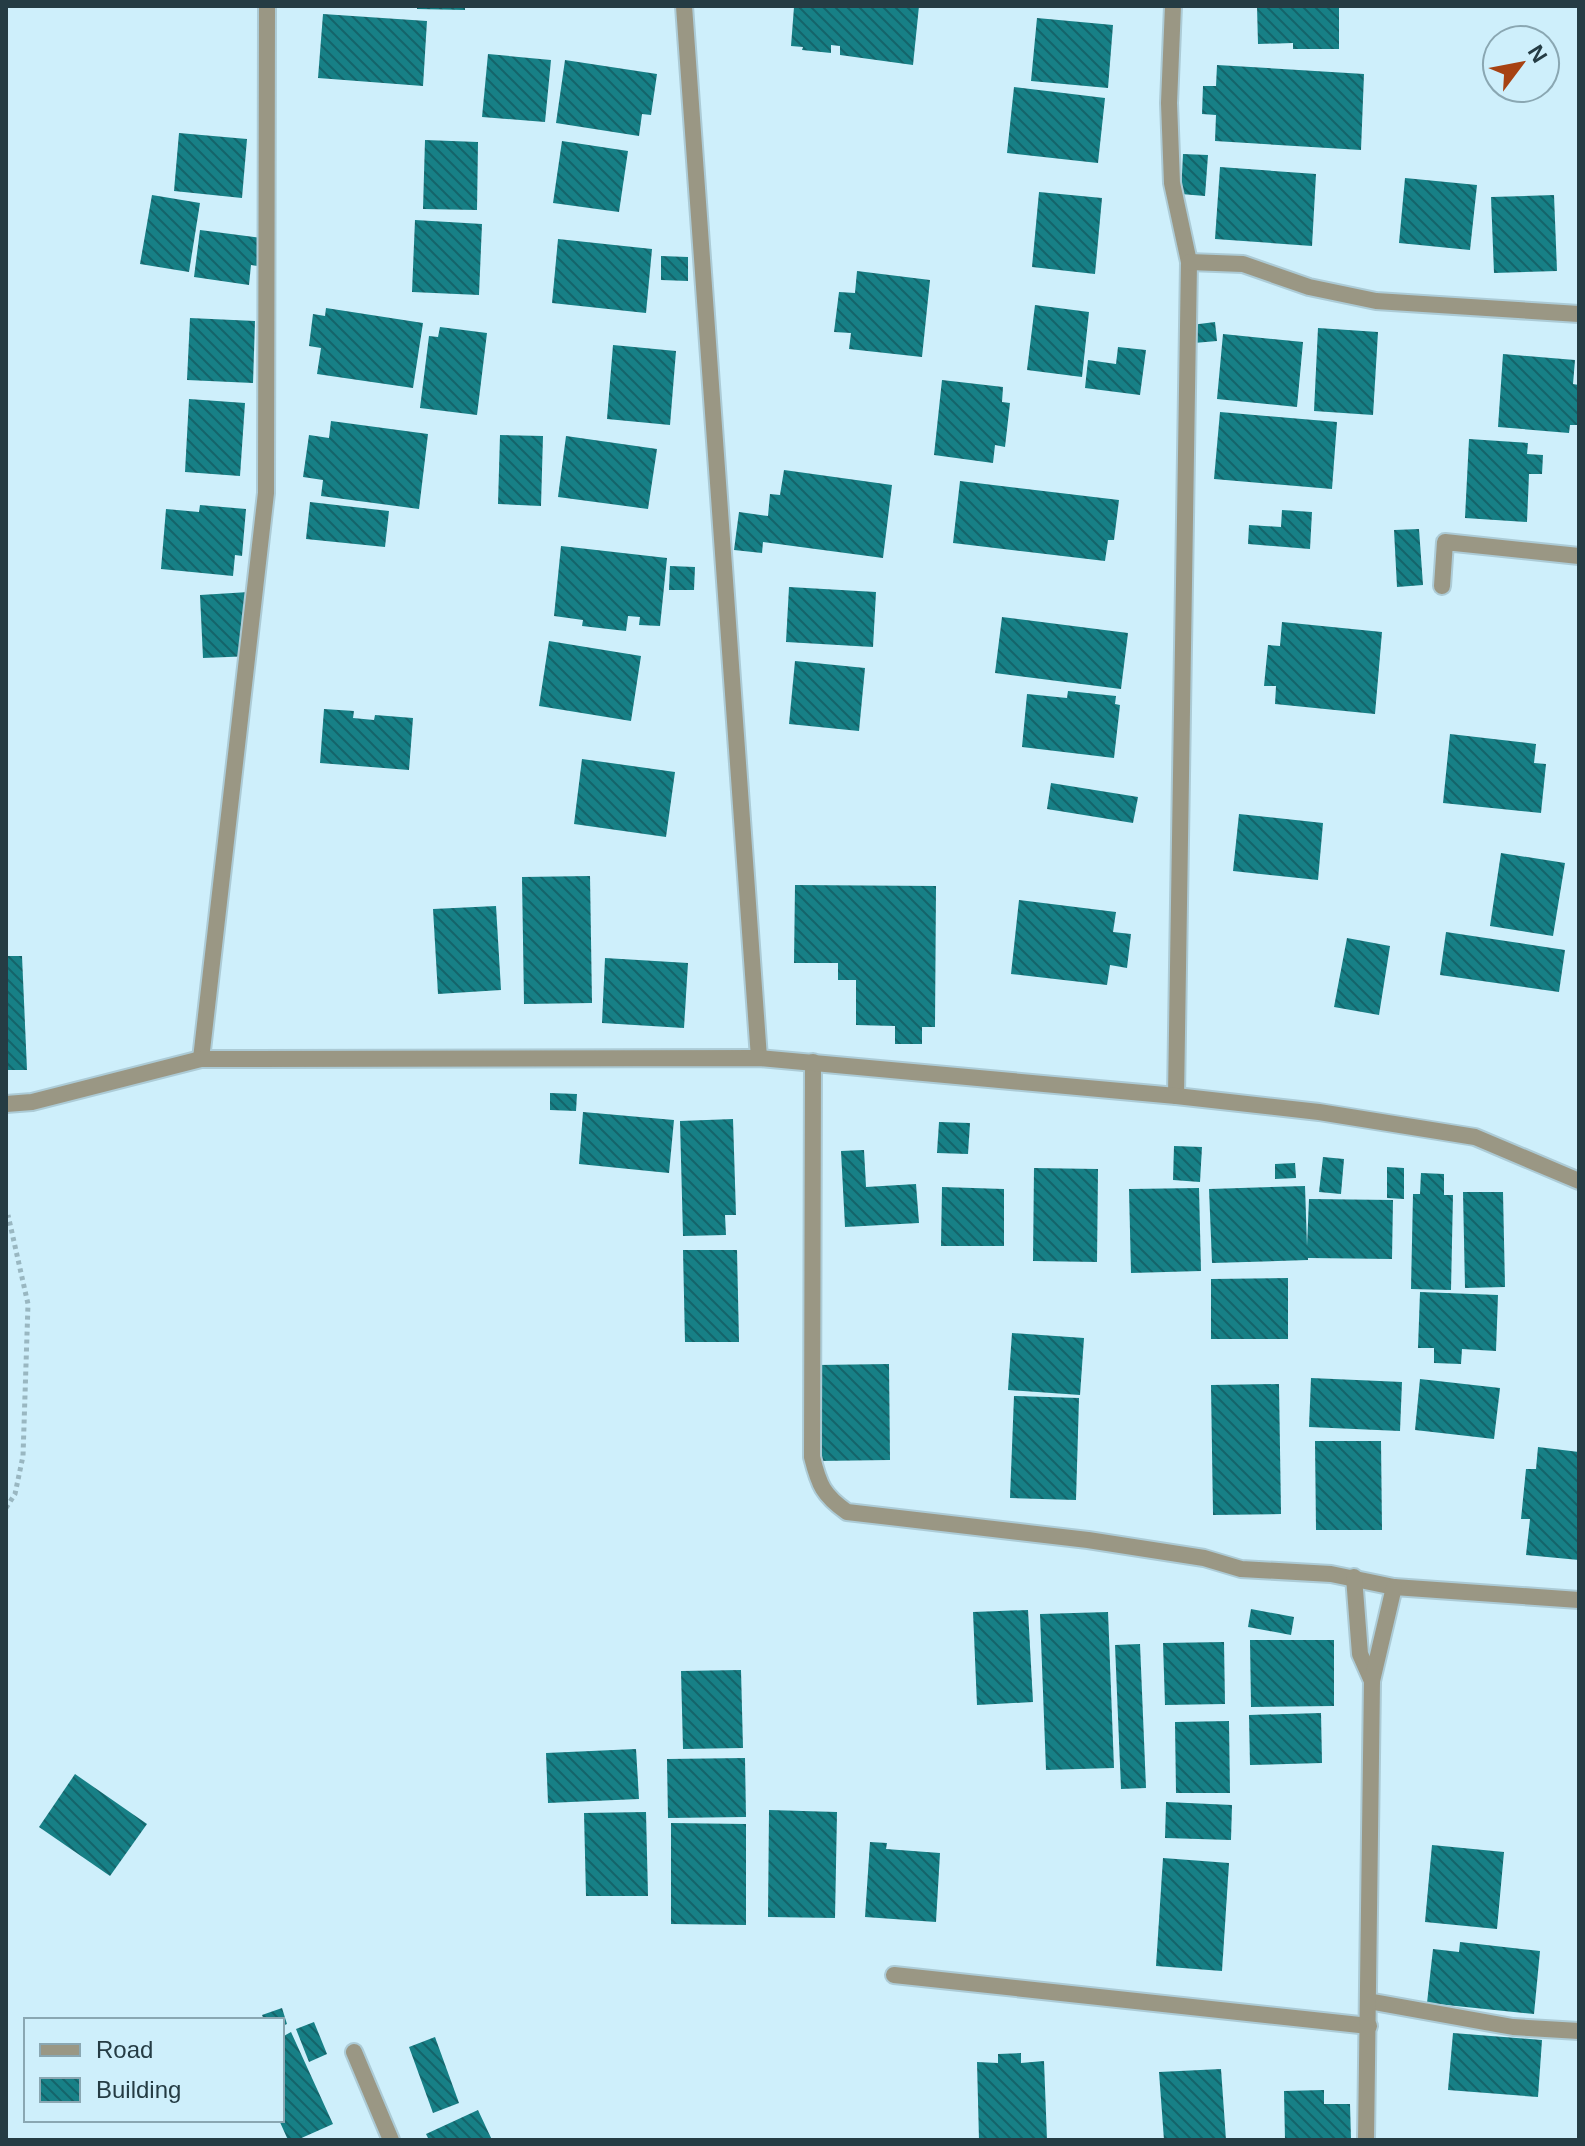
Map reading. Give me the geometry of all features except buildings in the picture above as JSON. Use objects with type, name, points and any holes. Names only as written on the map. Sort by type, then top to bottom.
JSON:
[{"type":"street","points":[[201,1059],[266,493],[267,6]]},
{"type":"street","points":[[684,6],[759,1058]]},
{"type":"street","points":[[1173,6],[1169,103],[1172,183],[1189,262],[1176,1096]]},
{"type":"street","points":[[1189,262],[1243,264],[1309,287],[1376,301],[1579,314]]},
{"type":"street","points":[[1442,586],[1445,542],[1579,556]]},
{"type":"street","points":[[6,1104],[32,1102],[201,1059],[759,1058],[1319,1112],[1475,1137],[1579,1181]]},
{"type":"street","points":[[813,1062],[812,1457],[819,1485],[832,1501],[847,1512],[1088,1540],[1204,1558],[1241,1569],[1354,1577],[1394,1587],[1579,1600]]},
{"type":"street","points":[[1354,1577],[1360,1654],[1372,1681]]},
{"type":"street","points":[[1366,2140],[1372,1681],[1394,1587]]},
{"type":"street","points":[[894,1975],[1369,2026]]},
{"type":"street","points":[[1368,2001],[1513,2027],[1579,2031]]},
{"type":"street","points":[[354,2052],[391,2140]]},
{"type":"path","points":[[6,1508],[15,1494],[23,1456],[28,1304],[8,1215]]}]
